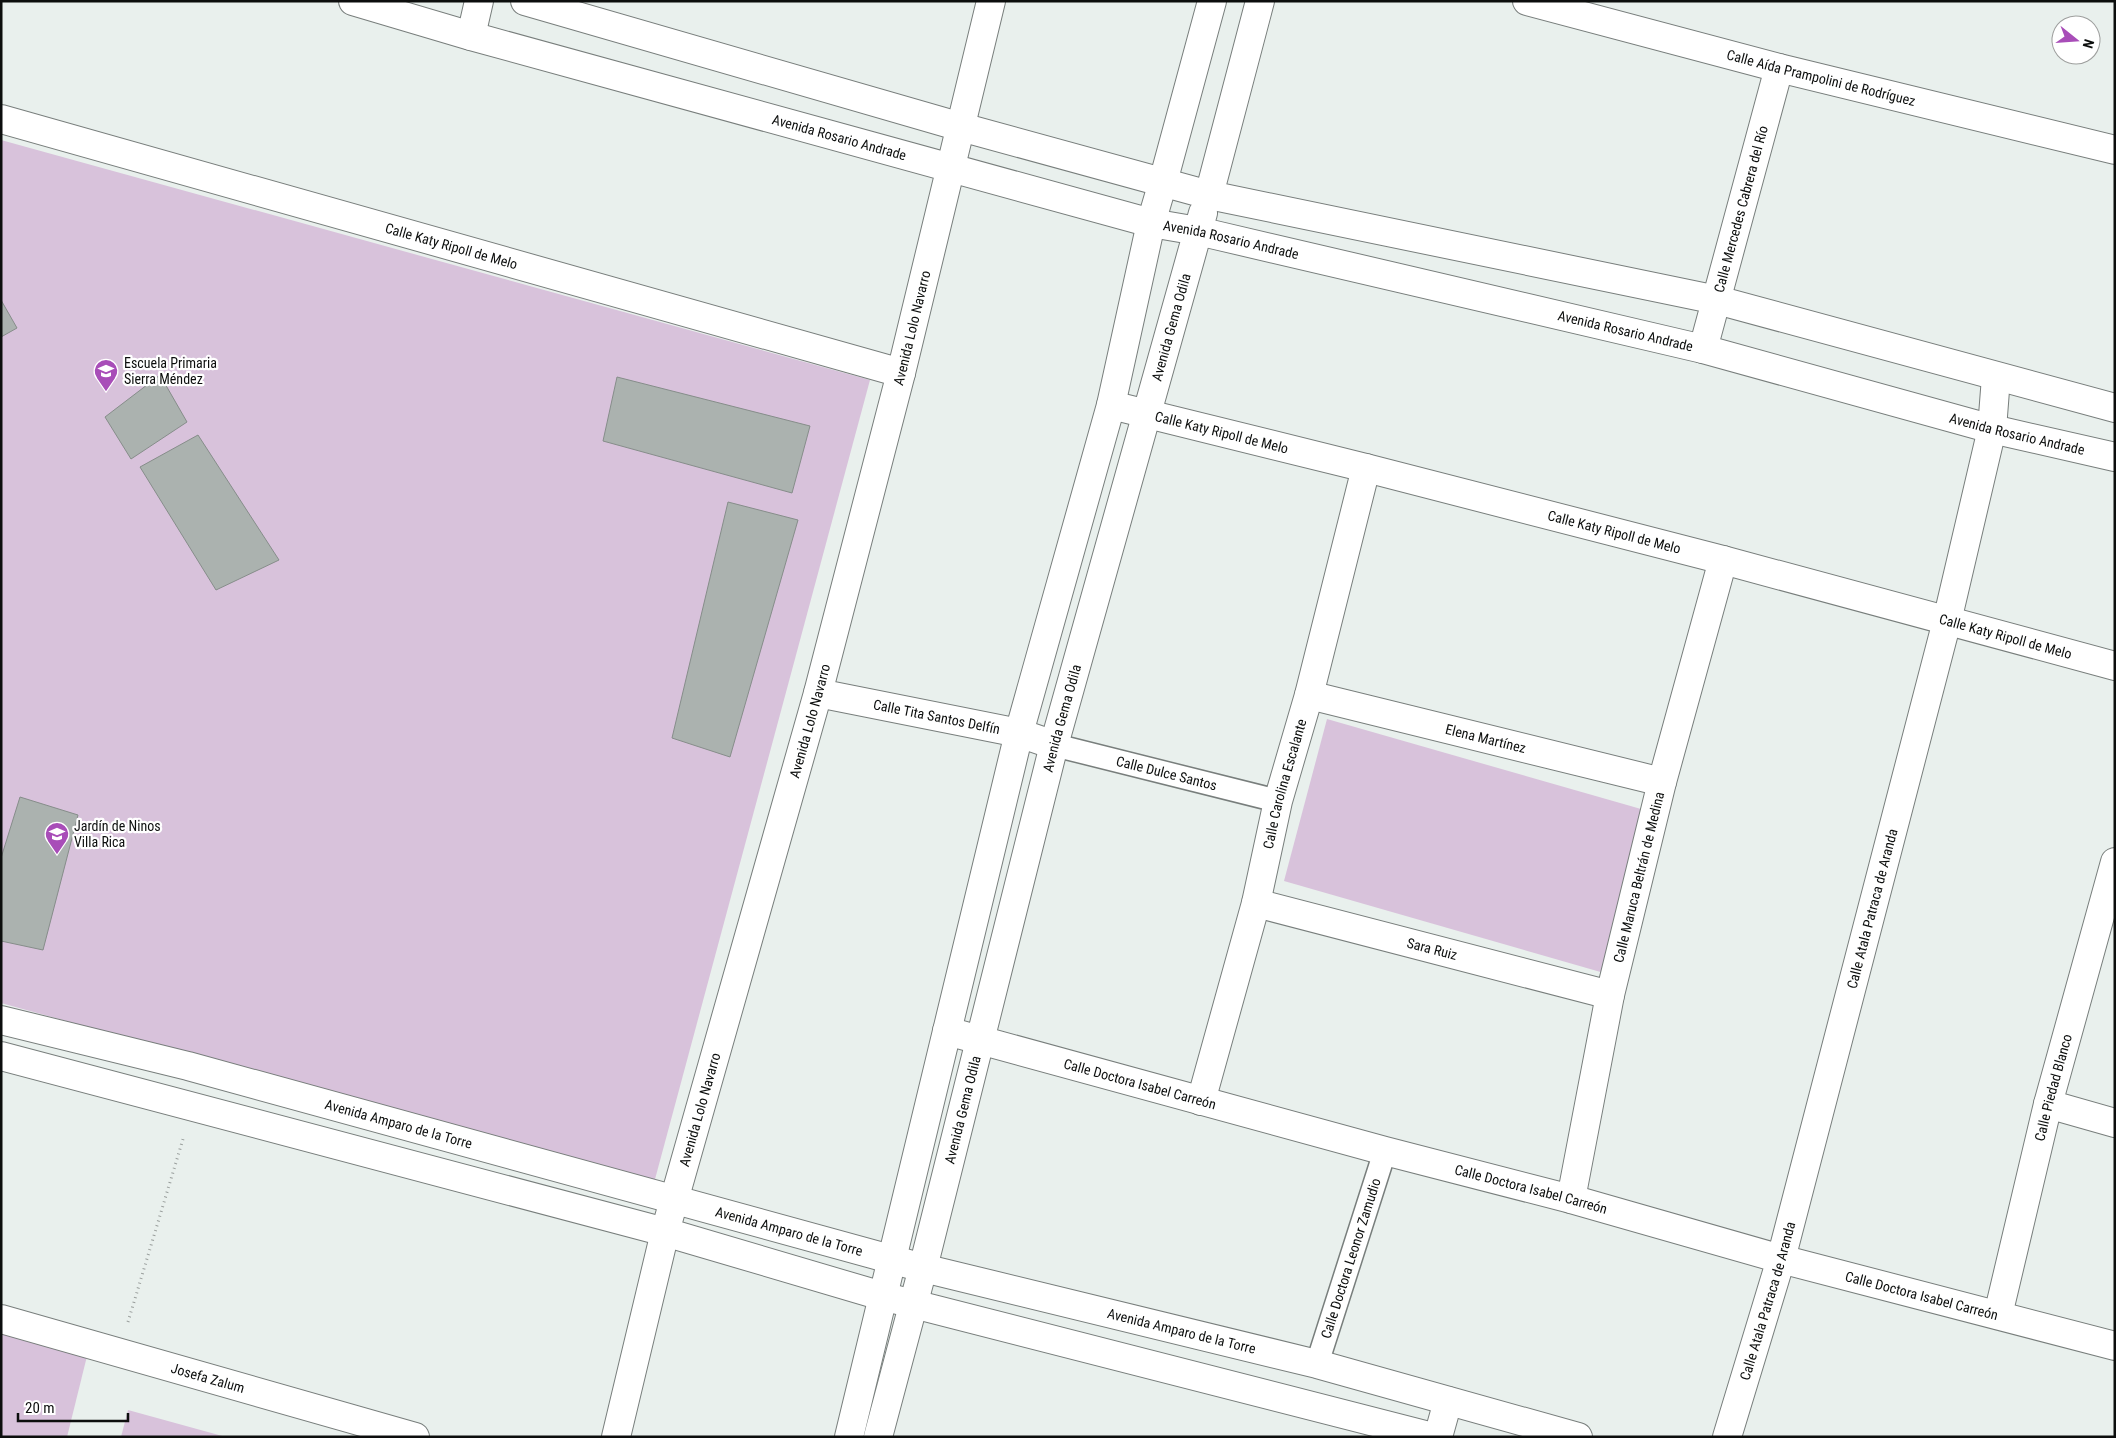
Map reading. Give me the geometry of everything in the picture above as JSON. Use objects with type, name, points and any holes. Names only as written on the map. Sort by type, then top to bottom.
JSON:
[{"type":"street","name":"Avenida Rosario Andrade","points":[[353,1],[470,36],[1151,222],[1198,231],[1703,350],[1992,429],[2115,457]]},
{"type":"street","points":[[470,36],[479,1]]},
{"type":"street","points":[[525,1],[961,127],[1209,195],[1717,300],[2115,408]]},
{"type":"street","name":"Avenida Lolo Navarro","points":[[616,1437],[665,1232],[818,693],[901,374],[991,1]]},
{"type":"street","points":[[849,1437],[1019,733],[1111,406],[1151,222],[1212,1]]},
{"type":"street","name":"Avenida Gema Odila","points":[[878,1437],[923,1268],[1054,745],[1209,195],[1260,1]]},
{"type":"street","name":"Calle Aída Prampolini de Rodríguez","points":[[1527,1],[1779,68],[2115,150]]},
{"type":"street","name":"Calle Mercedes Cabrera del Río","points":[[1703,350],[1779,68]]},
{"type":"street","name":"Calle Katy Ripoll de Melo","points":[[1,119],[901,374]]},
{"type":"street","name":"Calle Atala Patraca de Aranda","points":[[1727,1437],[1781,1259],[1947,621],[1992,429],[1996,377]]},
{"type":"street","name":"Calle Katy Ripoll de Melo","points":[[1111,406],[1366,468],[1723,560],[2115,666]]},
{"type":"street","name":"Calle Carolina Escalante","points":[[1201,1101],[1256,903],[1278,801],[1309,695],[1366,468]]},
{"type":"street","name":"Calle Maruca Beltrán de Medina","points":[[1571,1199],[1610,995],[1662,782],[1723,560]]},
{"type":"street","name":"Calle Tita Santos Delfín","points":[[818,693],[1019,733],[1054,745]]},
{"type":"street","name":"Elena Martínez","points":[[1309,695],[1662,782]]},
{"type":"street","name":"Calle Dulce Santos","points":[[1054,745],[1278,801]]},
{"type":"street","name":"Calle Piedad Blanco","points":[[1998,1315],[2048,1104],[2109,901],[2115,862]]},
{"type":"street","name":"Sara Ruiz","points":[[1256,903],[1610,995]]},
{"type":"street","name":"Avenida Amparo de la Torre","points":[[1,1020],[188,1066],[923,1268],[1317,1364],[1578,1437]]},
{"type":"street","name":"Calle Doctora Isabel Carreón","points":[[947,1031],[1385,1151],[1571,1199],[1781,1259],[2115,1346]]},
{"type":"street","points":[[1,1056],[665,1232],[912,1304],[1433,1437]]},
{"type":"street","points":[[186,1105],[188,1066]]},
{"type":"street","points":[[2048,1104],[2115,1123]]},
{"type":"street","name":"Calle Doctora Leonor Zamudio","points":[[1317,1364],[1385,1151]]},
{"type":"street","name":"Josefa Zalum","points":[[1,1319],[415,1437]]},
{"type":"street","points":[[1438,1437],[1448,1400]]},
{"type":"path","points":[[119,1353],[186,1105]]},
{"type":"shaded area","points":[[1,140],[870,380],[654,1183],[1,1003]]},
{"type":"shaded area","points":[[1327,719],[1648,811],[1611,975],[1284,881]]},
{"type":"shaded area","points":[[1,1324],[90,1344],[67,1437],[1,1437]]},
{"type":"shaded area","points":[[128,1410],[226,1437],[121,1437]]},
{"type":"building","points":[[1,300],[17,328],[1,337]]},
{"type":"building","points":[[160,375],[187,422],[131,459],[105,417]]},
{"type":"building","points":[[617,377],[810,426],[792,493],[603,441]]},
{"type":"building","points":[[198,435],[279,560],[216,590],[140,467]]},
{"type":"building","points":[[728,502],[798,520],[730,757],[672,738]]},
{"type":"building","points":[[20,797],[78,815],[43,950],[1,941],[1,858]]},
{"type":"place","name":"Escuela Primaria Sierra Méndez","points":[[106,392]]},
{"type":"place","name":"Jardín de Ninos Villa Rica","points":[[57,855]]}]
